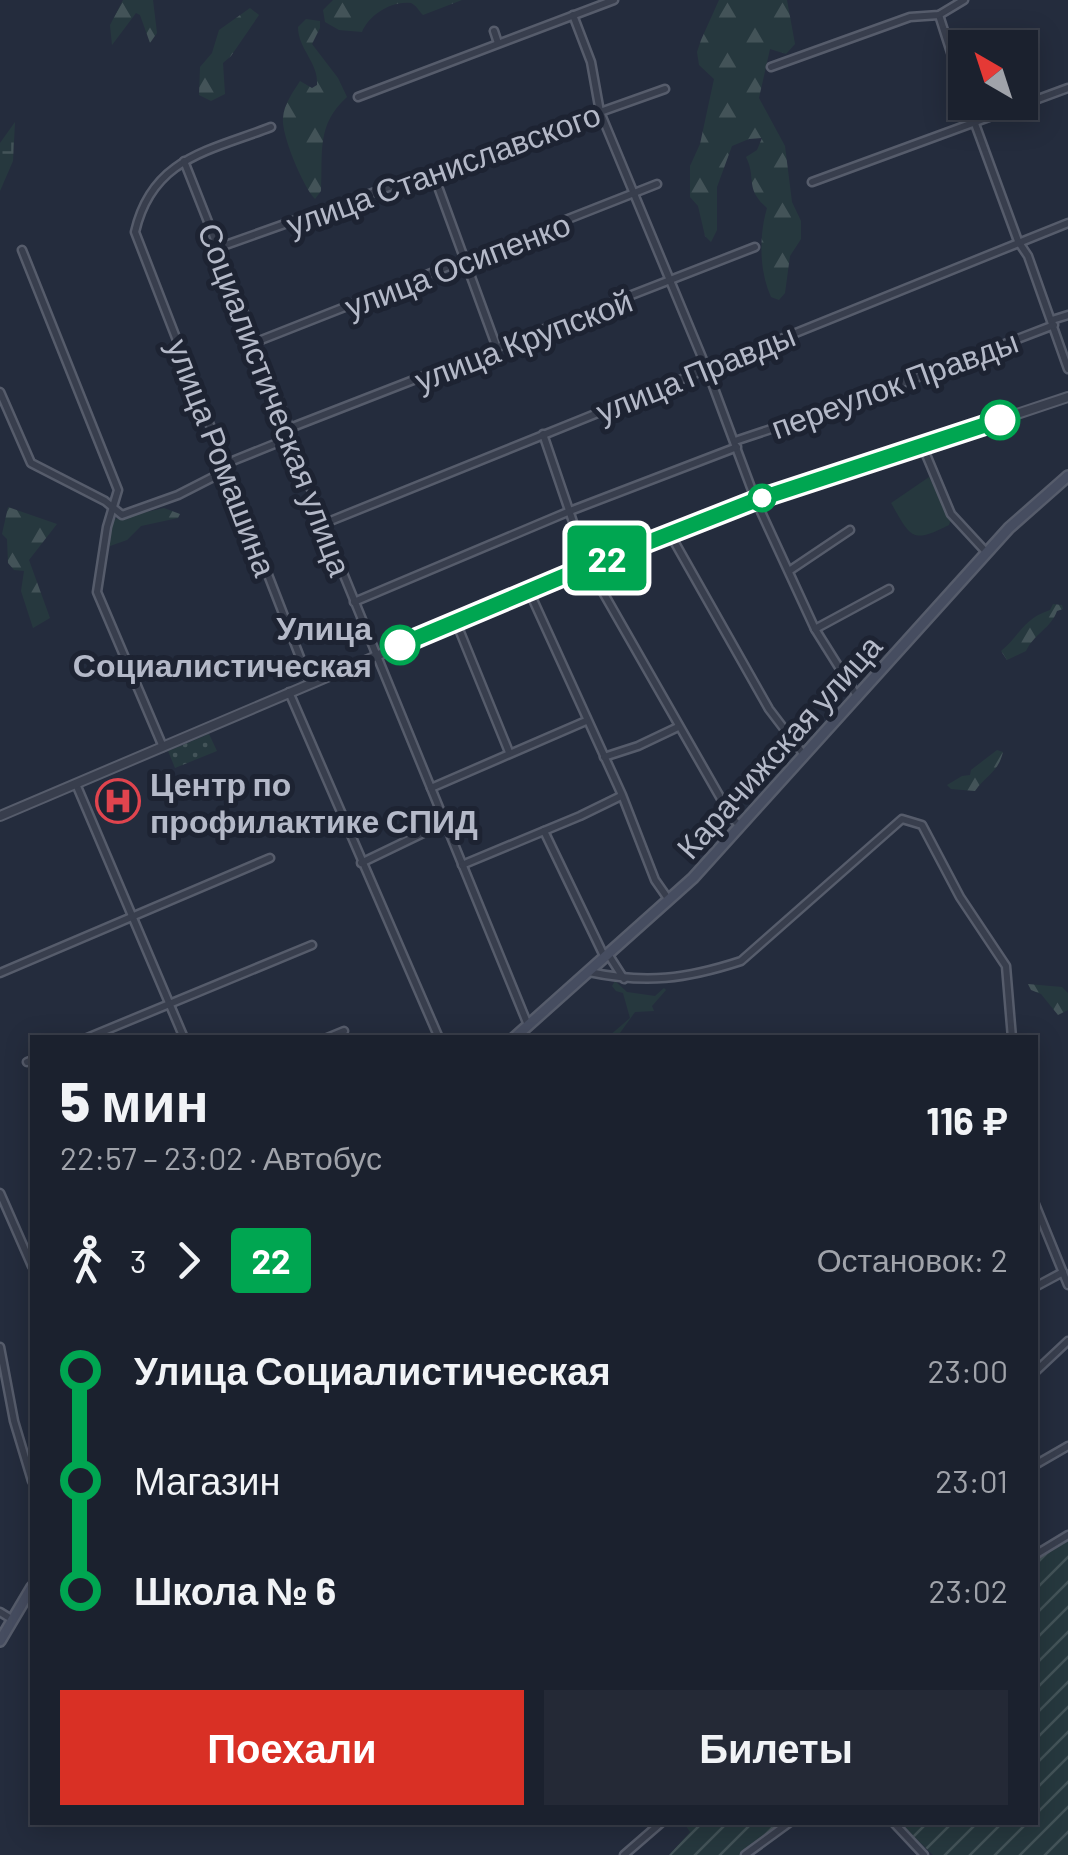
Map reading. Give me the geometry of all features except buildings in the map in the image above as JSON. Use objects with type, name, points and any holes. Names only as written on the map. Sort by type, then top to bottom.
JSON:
[{"type":"main road","name":"Карачижская улица","points":[[518,1035],[669,900],[987,552],[1068,476]]},
{"type":"main road","points":[[0,1641],[30,1590]]},
{"type":"street","points":[[358,97],[614,0]]},
{"type":"street","points":[[771,67],[910,17],[938,15],[964,0]]},
{"type":"street","points":[[573,15],[591,62],[600,112],[756,500],[815,629],[857,696]]},
{"type":"street","points":[[938,15],[948,45]]},
{"type":"street","points":[[494,32],[498,44]]},
{"type":"street","points":[[812,182],[1068,88]]},
{"type":"street","name":"улица Станиславского","points":[[220,247],[666,89]]},
{"type":"street","points":[[973,121],[1068,368]]},
{"type":"street","points":[[184,161],[272,127]]},
{"type":"street","name":"улица Ромашина","points":[[184,161],[159,179],[150,192],[135,232],[310,683]]},
{"type":"street","name":"Социалистическая улица","points":[[184,161],[354,602],[528,1026]]},
{"type":"street","points":[[433,172],[497,348]]},
{"type":"street","name":"улица Осипенко","points":[[256,342],[657,184]]},
{"type":"street","name":"улица Правды","points":[[323,524],[1068,223]]},
{"type":"street","name":"улица Крупской","points":[[113,509],[122,515],[133,514],[291,433],[755,247]]},
{"type":"street","points":[[22,250],[118,490],[97,592],[163,747]]},
{"type":"street","name":"переулок Правды","points":[[354,602],[736,444],[858,400],[1068,315]]},
{"type":"street","points":[[0,392],[31,463],[105,500],[113,509]]},
{"type":"street","points":[[0,816],[529,590],[756,500],[1068,397]]},
{"type":"street","points":[[543,434],[588,566],[678,726],[740,826]]},
{"type":"street","points":[[922,445],[951,514],[987,552]]},
{"type":"street","points":[[788,571],[850,530]]},
{"type":"street","points":[[670,534],[769,710],[804,755]]},
{"type":"street","points":[[815,629],[889,588]]},
{"type":"street","points":[[529,590],[622,795],[655,880],[669,900]]},
{"type":"street","points":[[456,622],[510,752]]},
{"type":"street","points":[[289,692],[439,1035]]},
{"type":"street","points":[[430,788],[586,720]]},
{"type":"street","points":[[604,757],[678,726]]},
{"type":"street","points":[[76,784],[183,1035]]},
{"type":"street","points":[[462,865],[622,795]]},
{"type":"street","points":[[588,972],[644,981],[708,972],[742,961],[902,819],[922,824],[960,897],[1006,966],[1012,1035]]},
{"type":"street","points":[[361,863],[444,823]]},
{"type":"street","points":[[544,831],[607,956],[624,980]]},
{"type":"street","points":[[0,973],[270,858]]},
{"type":"street","points":[[93,1035],[312,944]]},
{"type":"street","points":[[333,1035],[344,1030]]},
{"type":"street","points":[[0,1193],[30,1261]]},
{"type":"street","points":[[1038,1211],[1068,1285]]},
{"type":"street","points":[[0,1226],[13,1222]]},
{"type":"street","points":[[1038,1285],[1063,1272]]},
{"type":"street","points":[[1038,1369],[1068,1341]]},
{"type":"street","points":[[0,1347],[14,1422],[30,1474]]},
{"type":"street","points":[[1038,1463],[1068,1446]]},
{"type":"street","points":[[1038,1553],[1068,1535]]},
{"type":"street","points":[[0,1612],[13,1620]]},
{"type":"street","points":[[624,1855],[659,1825]]},
{"type":"street","points":[[746,1855],[786,1825]]},
{"type":"street","points":[[896,1825],[924,1855]]},
{"type":"green space","points":[[123,0],[153,0],[157,33],[150,43],[136,13],[112,45],[110,25]]},
{"type":"green space","points":[[333,0],[462,0],[423,15],[411,3],[396,4],[375,15],[362,32],[339,30],[325,22],[323,10]]},
{"type":"green space","points":[[719,0],[787,0],[795,44],[786,54],[770,49],[759,98],[785,146],[792,202],[801,221],[801,239],[790,256],[785,293],[779,300],[771,297],[764,276],[762,241],[767,208],[753,189],[746,157],[757,150],[762,138],[732,146],[717,187],[717,230],[711,242],[705,236],[698,206],[690,197],[690,166],[700,144],[714,79],[699,65],[697,52]]},
{"type":"green space","points":[[250,8],[259,15],[223,63],[225,94],[211,101],[199,95],[200,67],[212,53],[219,30]]},
{"type":"green space","points":[[306,19],[320,21],[312,44],[347,97],[326,129],[321,191],[315,199],[294,160],[283,126],[285,108],[300,81],[312,88],[317,85],[315,70],[299,35],[298,27]]},
{"type":"green space","points":[[15,122],[13,161],[0,191],[0,143]]},
{"type":"green space","points":[[929,477],[951,520],[949,525],[920,536],[908,530],[891,503]]},
{"type":"green space","points":[[8,507],[57,524],[29,560],[50,618],[33,628],[21,591],[24,571],[14,570],[8,563],[7,539],[2,534]]},
{"type":"green space","points":[[164,508],[180,514],[178,518],[141,526],[127,540],[110,546],[108,534],[115,519]]},
{"type":"green space","points":[[1053,604],[1062,605],[1063,609],[1057,611],[1026,651],[1007,660],[1001,651],[1028,622],[1050,610]]},
{"type":"green space","points":[[209,734],[217,751],[175,768],[168,751]]},
{"type":"green space","points":[[997,750],[1003,752],[998,765],[975,791],[951,789],[947,785],[970,775]]},
{"type":"green space","points":[[615,981],[627,992],[655,996],[666,990],[652,1006],[654,1011],[635,1012],[618,1035],[610,1035],[630,1018],[623,993],[612,986]]},
{"type":"green space","points":[[1028,984],[1062,987],[1068,993],[1068,1010],[1058,1015]]},
{"type":"green space","points":[[1068,1541],[1068,1855],[933,1855],[902,1825],[1038,1825],[1038,1559]]},
{"type":"green space","points":[[685,1825],[780,1825],[739,1855],[669,1855],[690,1832]]},
{"type":"bus line","name":"22","points":[[400,645],[756,500],[1000,420]]},
{"type":"place","name":"Улица Социалистическая","points":[[400,645]]},
{"type":"place","name":"Центр по профилактике СПИД","points":[[118,801]]}]
